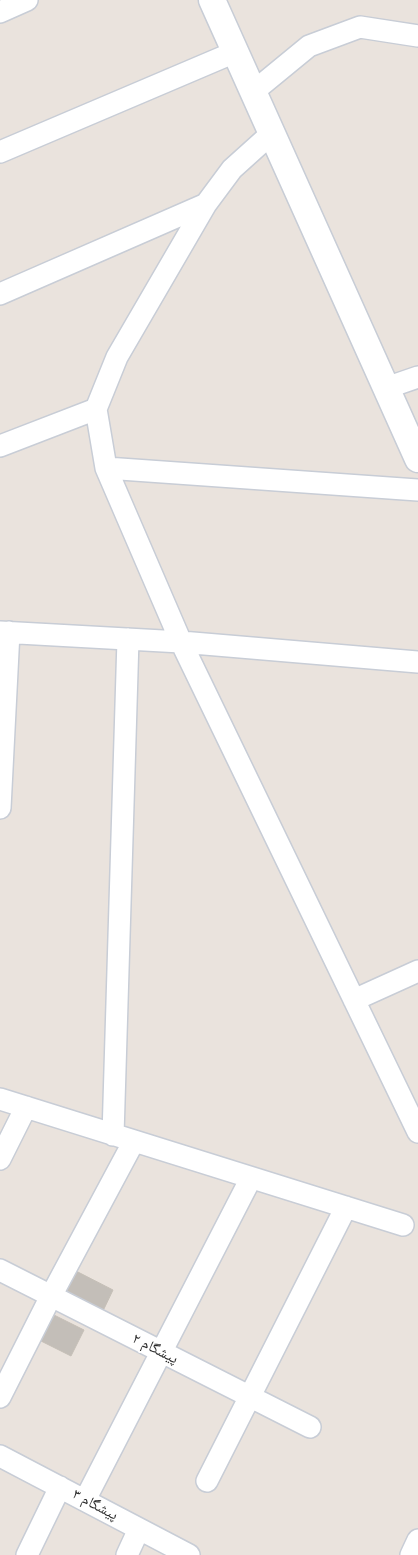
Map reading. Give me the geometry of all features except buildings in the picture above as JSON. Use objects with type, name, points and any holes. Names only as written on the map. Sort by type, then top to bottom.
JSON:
[{"type":"street","points":[[0,12],[27,0]]},
{"type":"street","points":[[212,0],[418,459]]},
{"type":"street","points":[[254,92],[309,46],[360,27],[418,36]]},
{"type":"street","points":[[0,152],[235,52]]},
{"type":"street","points":[[272,133],[232,169],[206,204],[117,357],[96,409],[106,468],[181,642],[416,1125]]},
{"type":"street","points":[[0,294],[206,204]]},
{"type":"street","points":[[386,388],[418,377]]},
{"type":"street","points":[[0,446],[96,409]]},
{"type":"street","points":[[106,468],[418,490]]},
{"type":"street","points":[[0,808],[5,632],[181,642],[418,662]]},
{"type":"street","points":[[113,1135],[128,639]]},
{"type":"street","points":[[354,1000],[418,971]]},
{"type":"street","points":[[0,1099],[403,1225]]},
{"type":"street","points":[[0,1159],[26,1107]]},
{"type":"street","points":[[0,1397],[51,1296],[134,1141]]},
{"type":"street","points":[[85,1500],[251,1178]]},
{"type":"street","points":[[207,1481],[346,1207]]},
{"type":"street","name":"پیشگام ۲","points":[[0,1270],[310,1428]]},
{"type":"street","name":"پیشگام ۳","points":[[0,1456],[190,1555]]},
{"type":"street","points":[[27,1555],[60,1487]]},
{"type":"street","points":[[127,1555],[139,1529]]},
{"type":"street","points":[[411,1555],[418,1540]]}]
